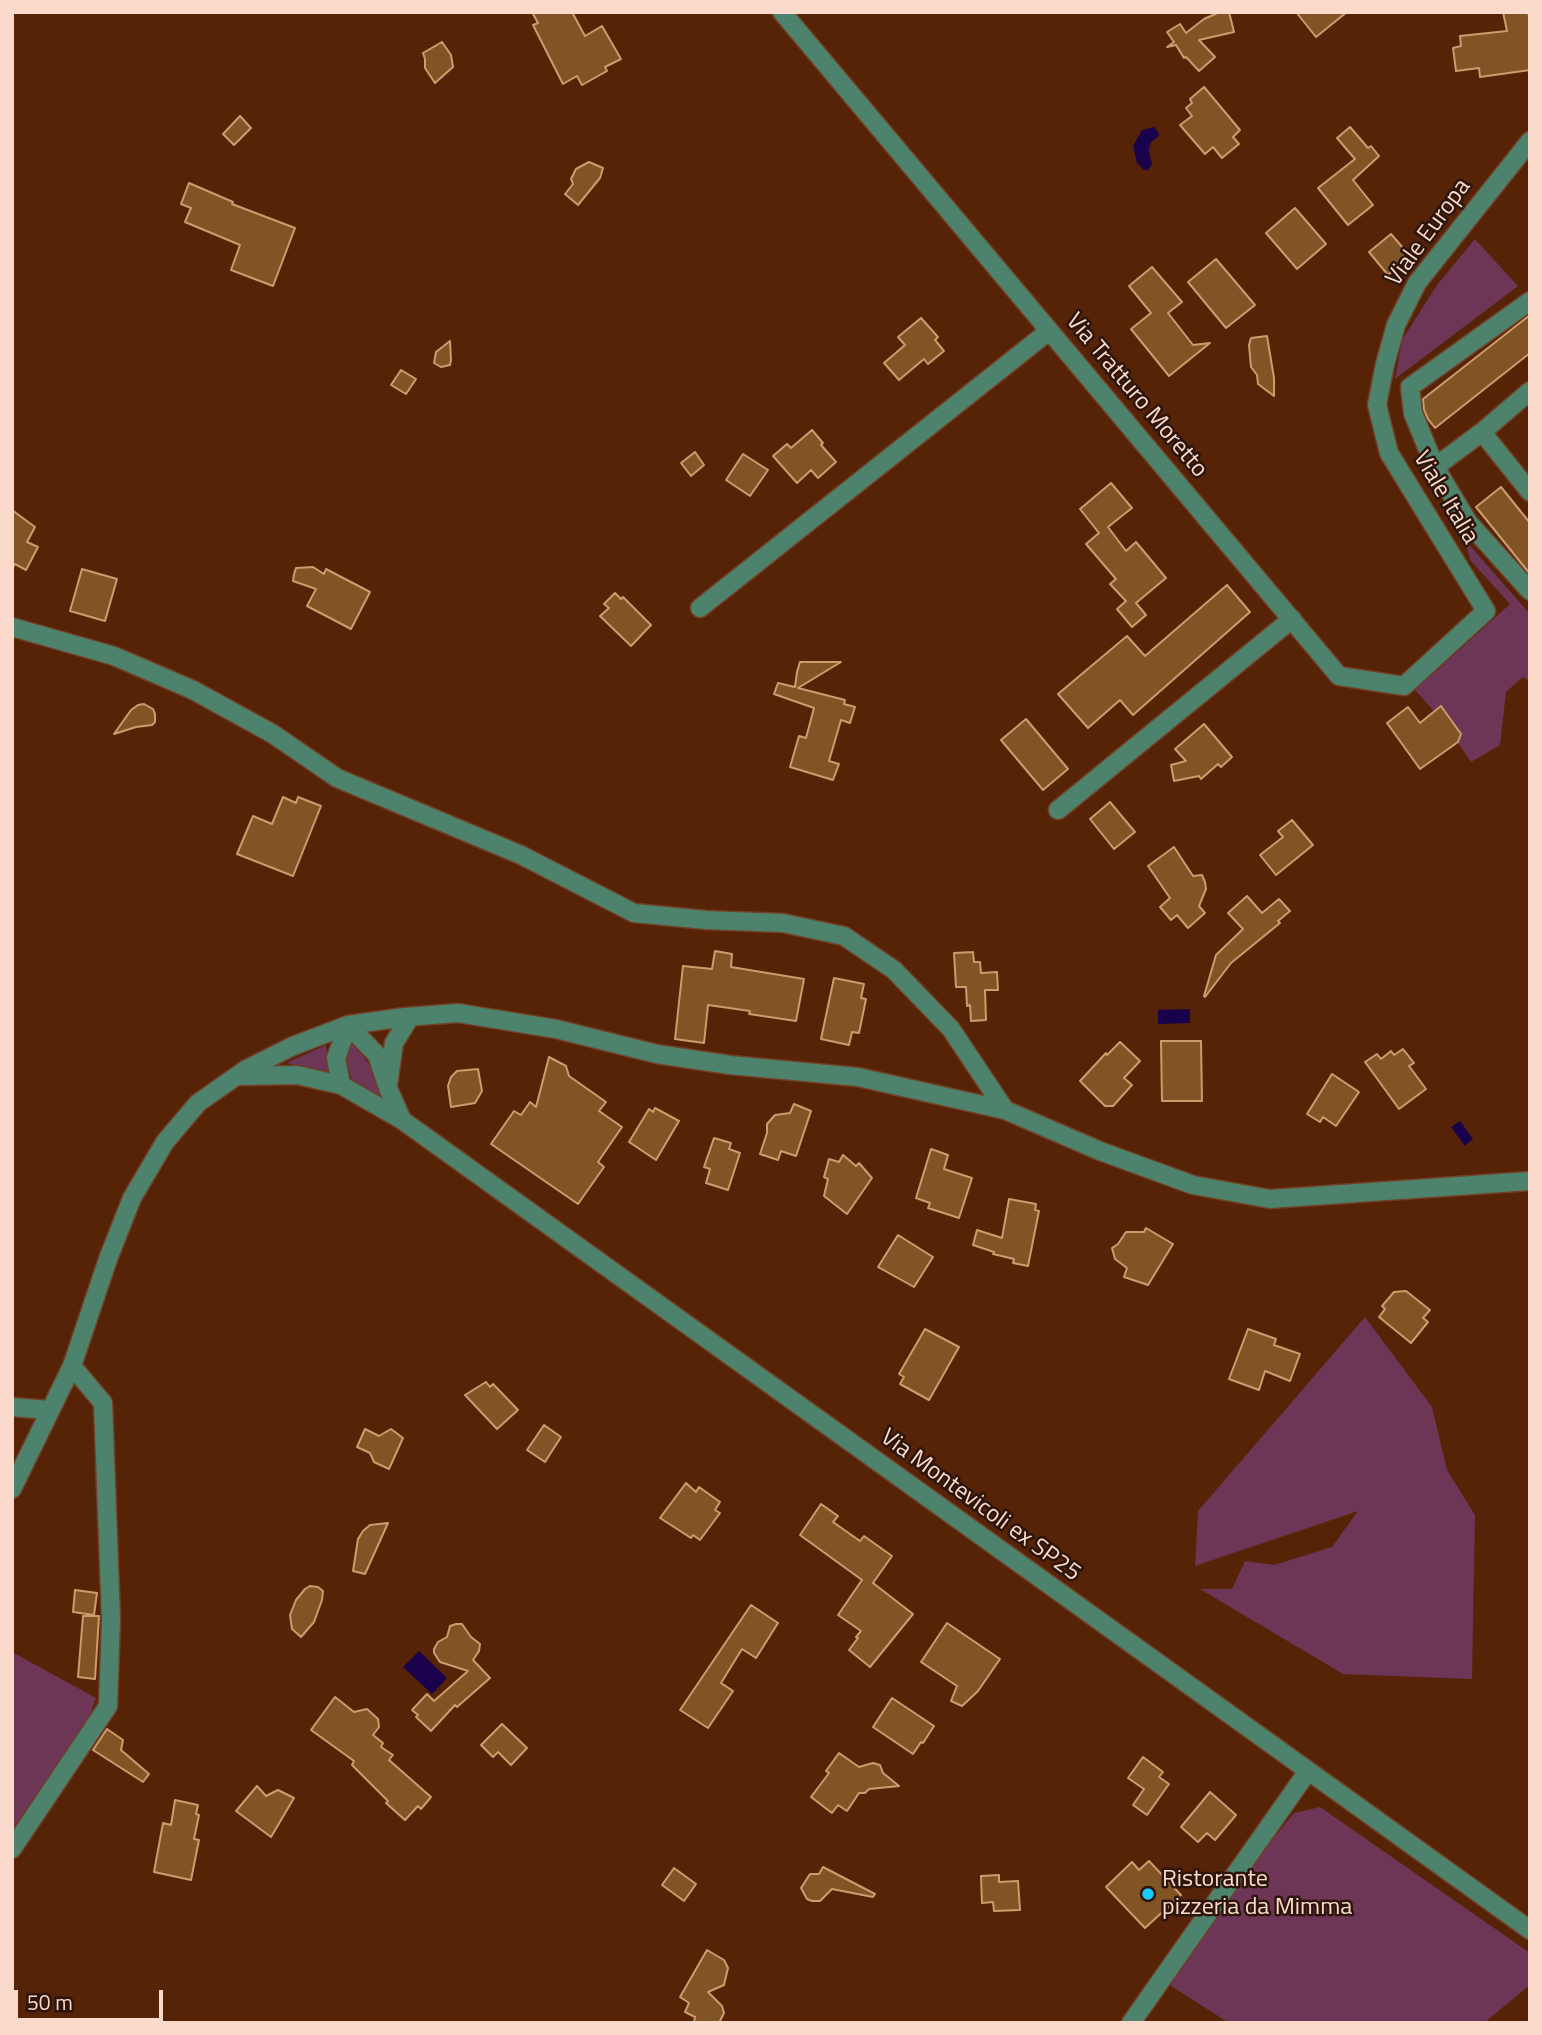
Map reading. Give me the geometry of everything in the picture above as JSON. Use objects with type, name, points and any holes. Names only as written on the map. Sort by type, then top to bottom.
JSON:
[{"type":"street","name":"Via Tratturo Moretto","points":[[782,12],[1339,676],[1404,686],[1486,611]]},
{"type":"street","name":"Viale Europa","points":[[1377,405],[1396,325],[1417,283],[1530,141]]},
{"type":"street","points":[[1529,303],[1410,387],[1413,413],[1435,467],[1468,522],[1530,591]]},
{"type":"street","points":[[700,608],[1049,331]]},
{"type":"street","points":[[1435,467],[1530,391]]},
{"type":"street","name":"Viale Italia","points":[[1377,405],[1389,453],[1486,611]]},
{"type":"street","points":[[1482,432],[1530,492]]},
{"type":"street","points":[[1443,542],[1468,522]]},
{"type":"street","points":[[1058,810],[1292,619]]},
{"type":"street","points":[[12,627],[114,656],[193,690],[273,734],[337,778],[520,855],[634,913],[706,920],[783,923],[844,936],[894,970],[951,1030],[1006,1110]]},
{"type":"street","points":[[12,1489],[72,1366],[132,1198],[165,1142],[198,1103],[246,1070],[293,1046],[348,1025],[458,1013],[556,1029],[657,1054],[730,1065],[858,1077],[1006,1110],[1100,1151],[1193,1185],[1270,1199],[1530,1181]]},
{"type":"street","points":[[388,1088],[394,1043],[410,1017]]},
{"type":"street","points":[[341,1085],[336,1058],[348,1025]]},
{"type":"street","points":[[348,1025],[377,1055],[402,1120]]},
{"type":"street","name":"Via Montevicoli ex SP25","points":[[237,1076],[297,1075],[341,1085],[402,1120],[1530,1930]]},
{"type":"street","points":[[12,1849],[108,1706],[111,1619],[103,1403],[72,1366]]},
{"type":"street","points":[[12,1407],[49,1410]]},
{"type":"street","points":[[1130,2023],[1308,1771]]},
{"type":"shaded area","points":[[1154,127],[1159,133],[1150,145],[1152,164],[1148,170],[1144,170],[1137,163],[1133,146],[1142,130]]},
{"type":"shaded area","points":[[1475,239],[1518,286],[1395,379],[1402,340],[1437,285]]},
{"type":"shaded area","points":[[1465,540],[1530,614],[1530,681],[1523,677],[1506,692],[1500,745],[1471,762],[1441,719],[1415,690],[1510,604],[1470,560]]},
{"type":"shaded area","points":[[1190,1009],[1190,1023],[1158,1024],[1158,1010]]},
{"type":"shaded area","points":[[345,1044],[356,1045],[372,1069],[381,1100],[353,1082],[345,1062]]},
{"type":"shaded area","points":[[326,1045],[330,1073],[286,1063]]},
{"type":"shaded area","points":[[1460,1121],[1473,1139],[1465,1146],[1451,1127]]},
{"type":"shaded area","points":[[1365,1317],[1432,1407],[1447,1470],[1475,1515],[1472,1679],[1343,1674],[1200,1589],[1232,1589],[1245,1561],[1274,1565],[1332,1547],[1358,1511],[1195,1566],[1198,1511]]},
{"type":"shaded area","points":[[419,1651],[447,1678],[432,1694],[403,1667]]},
{"type":"shaded area","points":[[12,1652],[96,1698],[89,1718],[12,1830]]},
{"type":"shaded area","points":[[1320,1807],[1530,1953],[1530,1985],[1484,2023],[1229,2023],[1171,1986],[1178,1956],[1294,1813]]},
{"type":"building","points":[[532,12],[572,12],[585,36],[602,26],[621,59],[605,67],[607,71],[582,85],[577,76],[563,84],[533,25],[538,23]]},
{"type":"building","points":[[1220,12],[1229,12],[1234,32],[1199,40],[1215,57],[1199,71],[1184,58],[1176,45],[1167,47],[1174,42],[1167,32],[1180,24],[1186,33],[1204,19]]},
{"type":"building","points":[[1296,12],[1347,12],[1316,37]]},
{"type":"building","points":[[1503,12],[1528,12],[1530,70],[1480,77],[1479,68],[1456,71],[1453,48],[1461,46],[1460,36],[1507,31]]},
{"type":"building","points":[[442,42],[451,55],[453,67],[435,83],[425,68],[423,53]]},
{"type":"building","points":[[1204,87],[1240,130],[1233,137],[1239,144],[1222,158],[1213,147],[1205,154],[1180,125],[1192,116],[1186,108],[1192,103],[1190,99]]},
{"type":"building","points":[[240,116],[251,128],[234,145],[223,134]]},
{"type":"building","points":[[1350,127],[1368,148],[1371,146],[1379,156],[1353,180],[1373,205],[1348,225],[1318,188],[1355,159],[1337,138]]},
{"type":"building","points":[[589,162],[603,168],[600,178],[578,205],[565,194],[573,184],[571,179],[576,169]]},
{"type":"building","points":[[189,183],[233,202],[232,204],[295,228],[273,286],[231,270],[240,245],[185,222],[191,208],[181,204]]},
{"type":"building","points":[[1295,208],[1326,244],[1297,269],[1266,233]]},
{"type":"building","points":[[1391,234],[1410,256],[1388,275],[1369,252]]},
{"type":"building","points":[[1216,259],[1255,305],[1226,328],[1188,282]]},
{"type":"building","points":[[1152,267],[1182,302],[1168,313],[1193,345],[1210,343],[1169,376],[1131,329],[1151,313],[1129,286]]},
{"type":"building","points":[[1530,315],[1530,353],[1435,428],[1424,410],[1423,399]]},
{"type":"building","points":[[921,318],[938,337],[935,340],[944,351],[928,364],[924,359],[899,380],[884,363],[905,345],[898,337]]},
{"type":"building","points":[[1267,336],[1274,396],[1258,384],[1257,375],[1251,367],[1251,338]]},
{"type":"building","points":[[450,341],[450,365],[441,367],[434,363],[436,352]]},
{"type":"building","points":[[401,370],[416,379],[406,394],[391,385]]},
{"type":"building","points":[[812,430],[836,462],[818,478],[811,470],[797,483],[773,456],[787,444],[791,448]]},
{"type":"building","points":[[695,452],[704,465],[691,476],[681,463]]},
{"type":"building","points":[[743,454],[768,470],[750,496],[726,480]]},
{"type":"building","points":[[1111,483],[1132,508],[1108,527],[1126,551],[1136,542],[1166,578],[1136,603],[1146,615],[1132,627],[1117,609],[1126,601],[1110,584],[1116,579],[1086,544],[1099,533],[1080,509]]},
{"type":"building","points":[[1501,487],[1530,523],[1530,574],[1476,507]]},
{"type":"building","points":[[12,510],[35,527],[27,542],[38,547],[26,570],[15,564],[12,569]]},
{"type":"building","points":[[313,567],[324,574],[326,569],[370,592],[351,629],[307,606],[316,589],[293,581],[294,574],[296,568]]},
{"type":"building","points":[[82,569],[117,579],[105,621],[70,611]]},
{"type":"building","points":[[1227,585],[1250,612],[1133,715],[1120,700],[1088,728],[1058,694],[1127,636],[1145,656]]},
{"type":"building","points":[[615,593],[621,599],[623,597],[651,625],[631,646],[600,616],[609,608],[604,604]]},
{"type":"building","points":[[800,662],[841,662],[798,688],[845,700],[844,704],[855,707],[850,723],[841,720],[829,761],[839,764],[833,780],[790,767],[799,736],[806,738],[814,708],[774,694],[778,683],[795,687]]},
{"type":"building","points":[[144,704],[153,709],[155,714],[155,722],[152,725],[114,734],[131,710]]},
{"type":"building","points":[[1441,706],[1461,734],[1458,742],[1420,769],[1387,723],[1408,707],[1420,723]]},
{"type":"building","points":[[1026,719],[1068,769],[1043,790],[1001,740]]},
{"type":"building","points":[[1204,724],[1232,757],[1221,767],[1218,764],[1201,779],[1199,776],[1174,781],[1171,765],[1186,761],[1175,749]]},
{"type":"building","points":[[283,797],[296,803],[298,797],[321,806],[293,876],[237,854],[253,816],[272,824]]},
{"type":"building","points":[[1110,802],[1135,832],[1114,849],[1090,819]]},
{"type":"building","points":[[1292,820],[1313,845],[1276,875],[1260,855],[1283,837],[1278,831]]},
{"type":"building","points":[[1174,847],[1193,876],[1202,875],[1205,882],[1206,889],[1199,906],[1205,913],[1188,928],[1177,915],[1171,920],[1160,907],[1170,898],[1148,866]]},
{"type":"building","points":[[1247,896],[1262,913],[1279,899],[1290,911],[1278,921],[1280,923],[1231,963],[1205,997],[1216,955],[1243,929],[1228,913]]},
{"type":"building","points":[[715,951],[732,954],[731,967],[804,979],[796,1021],[708,1005],[704,1043],[675,1039],[683,966],[712,969]]},
{"type":"building","points":[[973,952],[974,962],[980,962],[981,973],[997,972],[998,990],[985,990],[986,1020],[971,1021],[966,987],[956,987],[954,953]]},
{"type":"building","points":[[834,978],[864,984],[861,998],[866,999],[859,1033],[852,1032],[849,1045],[821,1039]]},
{"type":"building","points":[[1161,1041],[1201,1041],[1202,1101],[1162,1101]]},
{"type":"building","points":[[1120,1042],[1140,1061],[1124,1078],[1132,1085],[1113,1106],[1105,1106],[1080,1081]]},
{"type":"building","points":[[1403,1049],[1414,1063],[1409,1066],[1426,1089],[1399,1109],[1365,1062],[1377,1054],[1381,1059],[1391,1051],[1394,1055]]},
{"type":"building","points":[[549,1057],[566,1066],[569,1076],[606,1102],[599,1111],[622,1127],[598,1162],[604,1167],[578,1204],[491,1144],[514,1111],[521,1115],[530,1102],[536,1107]]},
{"type":"building","points":[[478,1069],[482,1091],[475,1103],[451,1107],[448,1086],[451,1077],[457,1071]]},
{"type":"building","points":[[1332,1074],[1359,1092],[1336,1126],[1323,1117],[1320,1122],[1307,1114]]},
{"type":"building","points":[[794,1104],[811,1111],[796,1156],[781,1151],[778,1160],[760,1154],[767,1124],[775,1115],[790,1113]]},
{"type":"building","points":[[655,1108],[679,1121],[656,1160],[629,1142],[649,1109],[653,1112]]},
{"type":"building","points":[[714,1138],[731,1143],[729,1149],[740,1153],[728,1190],[706,1183],[710,1169],[704,1167]]},
{"type":"building","points":[[931,1149],[948,1155],[944,1169],[972,1178],[959,1218],[928,1208],[930,1203],[916,1198]]},
{"type":"building","points":[[843,1155],[856,1166],[859,1163],[872,1178],[847,1214],[824,1196],[828,1179],[824,1177],[829,1159],[839,1162]]},
{"type":"building","points":[[1009,1199],[1036,1204],[1035,1210],[1039,1211],[1028,1266],[1013,1263],[1014,1259],[973,1245],[977,1230],[1002,1238]]},
{"type":"building","points":[[1146,1228],[1173,1244],[1148,1285],[1124,1277],[1127,1268],[1115,1259],[1112,1248],[1126,1232],[1144,1232]]},
{"type":"building","points":[[898,1235],[933,1257],[914,1287],[878,1267]]},
{"type":"building","points":[[1406,1291],[1430,1310],[1423,1318],[1428,1322],[1411,1343],[1379,1317],[1385,1309],[1382,1306],[1394,1292]]},
{"type":"building","points":[[925,1329],[959,1347],[929,1400],[900,1384],[904,1377],[899,1374]]},
{"type":"building","points":[[1248,1329],[1276,1339],[1274,1345],[1300,1354],[1290,1381],[1265,1371],[1259,1390],[1229,1379]]},
{"type":"building","points":[[486,1382],[490,1387],[493,1384],[518,1410],[497,1429],[465,1395]]},
{"type":"building","points":[[544,1425],[561,1437],[545,1462],[527,1450]]},
{"type":"building","points":[[365,1429],[379,1436],[391,1429],[403,1438],[389,1469],[374,1462],[370,1453],[357,1447]]},
{"type":"building","points":[[686,1483],[696,1492],[699,1487],[720,1502],[715,1510],[720,1513],[700,1540],[693,1535],[691,1538],[660,1518]]},
{"type":"building","points":[[821,1504],[838,1516],[833,1522],[860,1541],[864,1536],[892,1556],[873,1583],[913,1614],[870,1667],[849,1650],[861,1631],[838,1615],[862,1580],[800,1535]]},
{"type":"building","points":[[388,1523],[365,1574],[353,1571],[358,1539],[363,1531],[370,1525]]},
{"type":"building","points":[[310,1586],[323,1591],[322,1600],[314,1622],[301,1637],[292,1629],[290,1615],[296,1600]]},
{"type":"building","points":[[75,1590],[97,1593],[94,1615],[73,1612]]},
{"type":"building","points":[[751,1605],[778,1623],[756,1658],[742,1649],[721,1683],[733,1691],[708,1728],[680,1710]]},
{"type":"building","points":[[83,1616],[99,1616],[95,1679],[78,1677]]},
{"type":"building","points":[[947,1623],[1000,1659],[978,1691],[962,1706],[951,1701],[957,1686],[921,1662]]},
{"type":"building","points":[[462,1624],[480,1644],[473,1660],[490,1678],[457,1707],[455,1705],[431,1731],[412,1710],[427,1694],[434,1701],[468,1671],[440,1662],[434,1653],[438,1642],[447,1637],[450,1626]]},
{"type":"building","points":[[335,1697],[354,1712],[367,1709],[378,1719],[379,1727],[373,1735],[383,1743],[381,1747],[393,1755],[389,1760],[431,1797],[421,1809],[418,1806],[405,1820],[352,1765],[354,1761],[311,1730]]},
{"type":"building","points":[[892,1698],[934,1726],[913,1754],[873,1727]]},
{"type":"building","points":[[502,1724],[527,1748],[511,1765],[498,1752],[493,1757],[481,1745]]},
{"type":"building","points":[[107,1729],[123,1740],[121,1750],[149,1774],[143,1782],[93,1750]]},
{"type":"building","points":[[839,1753],[859,1767],[873,1763],[880,1765],[883,1773],[899,1786],[869,1789],[865,1793],[859,1793],[847,1811],[838,1805],[832,1813],[811,1797],[829,1773],[826,1771]]},
{"type":"building","points":[[1143,1757],[1163,1772],[1159,1777],[1169,1784],[1147,1815],[1133,1805],[1144,1789],[1128,1778]]},
{"type":"building","points":[[257,1786],[266,1796],[278,1790],[294,1798],[271,1837],[236,1811]]},
{"type":"building","points":[[1210,1792],[1236,1815],[1215,1840],[1207,1833],[1198,1842],[1181,1827]]},
{"type":"building","points":[[175,1800],[198,1805],[196,1814],[199,1815],[194,1839],[199,1840],[191,1880],[154,1872],[163,1823],[171,1825]]},
{"type":"building","points":[[1149,1861],[1181,1895],[1145,1928],[1106,1887],[1132,1862],[1139,1870]]},
{"type":"building","points":[[823,1867],[875,1894],[873,1897],[832,1889],[820,1901],[807,1899],[801,1888],[810,1874],[819,1874]]},
{"type":"building","points":[[674,1868],[696,1884],[684,1901],[662,1885]]},
{"type":"building","points":[[999,1875],[999,1882],[1018,1881],[1020,1910],[994,1911],[993,1902],[982,1903],[981,1876]]},
{"type":"building","points":[[707,1950],[724,1960],[728,1968],[724,1985],[708,1992],[722,2006],[724,2013],[719,2023],[694,2023],[695,2017],[685,2012],[689,2003],[680,1997]]},
{"type":"place","name":"Ristorante pizzeria da Mimma","points":[[1148,1894]]}]
